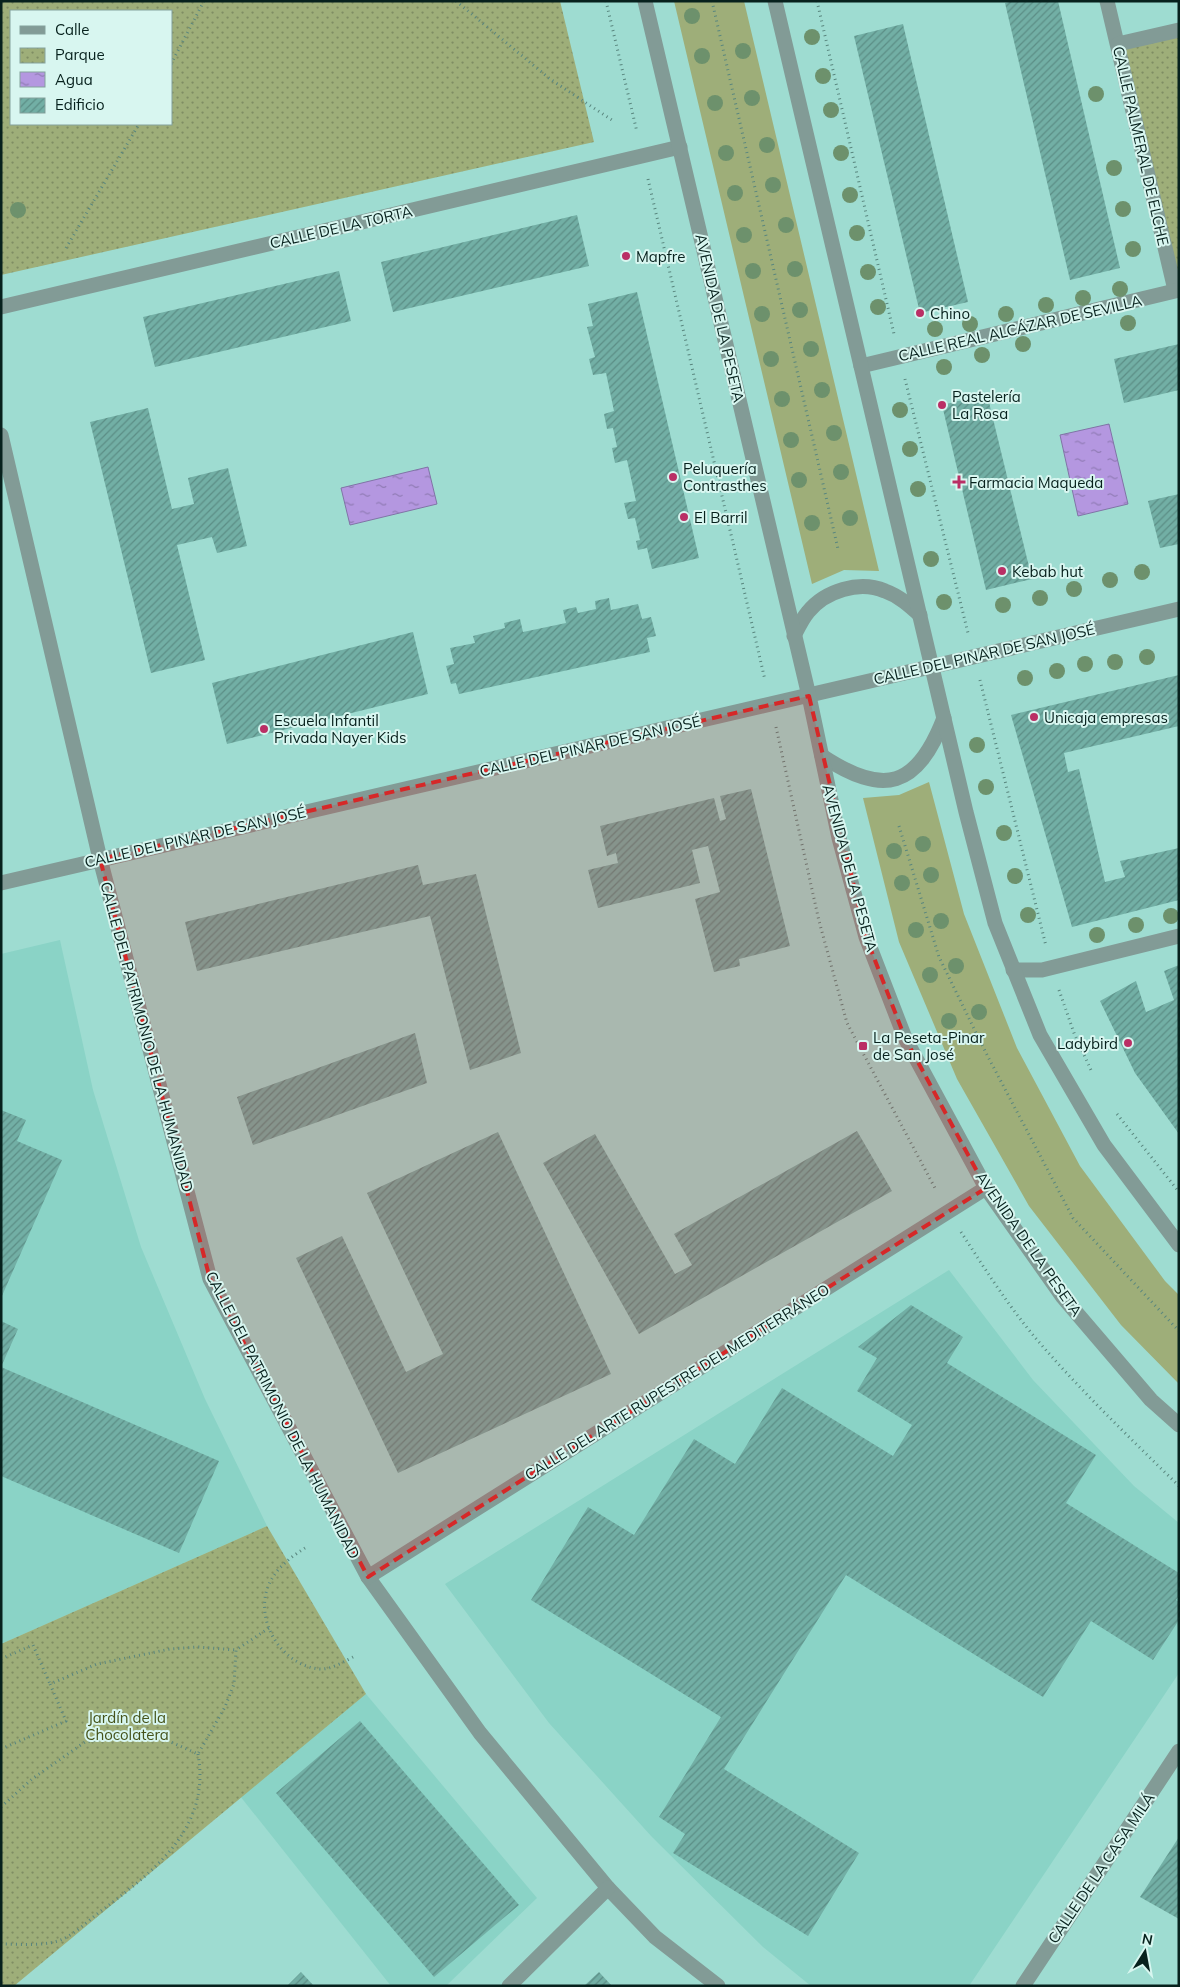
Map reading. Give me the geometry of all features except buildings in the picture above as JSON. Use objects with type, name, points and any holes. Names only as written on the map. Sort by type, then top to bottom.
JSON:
[{"type":"street","name":"AVENIDA DE LA PESETA","points":[[645,1],[809,696],[839,838],[870,946],[905,1038],[986,1188],[1062,1296],[1151,1400],[1179,1425]]},
{"type":"street","points":[[775,1],[944,718],[995,923],[1040,1035],[1104,1145],[1179,1246]]},
{"type":"street","name":"CALLE PALMERAL DE ELCHE","points":[[1108,1],[1177,290]]},
{"type":"street","points":[[1118,44],[1179,30]]},
{"type":"street","name":"CALLE DE LA TORTA","points":[[1,307],[680,147]]},
{"type":"street","name":"CALLE REAL ALCÁZAR DE SEVILLA","points":[[861,366],[1177,290]]},
{"type":"street","name":"CALLE DEL PATRIMONIO DE LA HUMANIDAD","points":[[1,435],[100,859],[210,1279],[368,1577],[480,1733],[608,1888],[655,1937],[718,1986]]},
{"type":"street","points":[[794,636],[807,613],[819,601],[839,591],[860,587],[883,590],[901,599],[920,615]]},
{"type":"street","name":"CALLE DEL PINAR DE SAN JOSÉ","points":[[1,882],[1179,609]]},
{"type":"street","name":"AVENIDA DE LA PESETA","points":[[822,756],[862,778],[893,780],[913,770],[926,755],[935,742],[944,718]]},
{"type":"street","points":[[1013,970],[1042,970],[1179,936]]},
{"type":"street","name":"CALLE DEL ARTE RUPESTRE DEL MEDITERRÁNEO","points":[[368,1577],[986,1188]]},
{"type":"street","name":"CALLE DE LA CASA MILÁ","points":[[1023,1986],[1179,1751]]},
{"type":"street","points":[[509,1986],[608,1888]]},
{"type":"path","points":[[172,62],[204,1]]},
{"type":"path","points":[[456,1],[550,78],[612,120]]},
{"type":"path","points":[[606,1],[636,130]]},
{"type":"path","points":[[712,1],[838,549]]},
{"type":"path","points":[[817,1],[899,357],[1047,948]]},
{"type":"path","points":[[66,248],[138,125]]},
{"type":"path","points":[[646,172],[763,667]]},
{"type":"path","points":[[778,737],[819,921],[846,1023],[937,1193]]},
{"type":"path","points":[[899,826],[939,957],[986,1053],[1073,1218],[1179,1331]]},
{"type":"path","points":[[1058,987],[1074,1033],[1092,1072]]},
{"type":"path","points":[[1113,1108],[1179,1192]]},
{"type":"path","points":[[962,1233],[999,1290],[1037,1340],[1103,1412],[1179,1486]]},
{"type":"path","points":[[305,1548],[289,1558],[274,1574],[266,1593],[265,1614],[269,1628],[283,1651],[300,1663],[320,1669],[339,1664],[355,1656]]},
{"type":"path","points":[[50,1684],[97,1664],[170,1650],[198,1647],[236,1650],[269,1628]]},
{"type":"path","points":[[1,1659],[33,1645],[66,1721],[1,1749]]},
{"type":"path","points":[[1,1944],[38,1944],[64,1938],[126,1892],[170,1852],[188,1827],[198,1801],[202,1775],[198,1754],[225,1707],[234,1684],[236,1650]]},
{"type":"path","points":[[1,1806],[32,1778],[85,1742],[138,1734],[164,1739],[198,1754]]},
{"type":"highlighted area","points":[[809,696],[866,937],[905,1038],[986,1188],[368,1577],[210,1279],[100,859]]},
{"type":"shaded area","points":[[60,940],[93,1090],[141,1247],[205,1399],[267,1526],[1,1644],[1,954]]},
{"type":"shaded area","points":[[949,1270],[1033,1380],[1134,1486],[1179,1523],[1179,1673],[969,1986],[811,1986],[763,1947],[652,1837],[549,1723],[445,1584]]},
{"type":"shaded area","points":[[366,1694],[537,1898],[446,1986],[391,1986],[240,1796]]},
{"type":"green space","points":[[1,1],[560,1],[594,142],[1,275]]},
{"type":"green space","points":[[674,1],[744,1],[879,571],[844,570],[812,584]]},
{"type":"green space","points":[[1179,30],[1179,290],[1118,44]]},
{"type":"green space","points":[[929,782],[964,914],[1017,1048],[1080,1166],[1165,1281],[1179,1295],[1179,1384],[1121,1325],[1029,1206],[957,1079],[899,942],[863,798],[899,795]]},
{"type":"green space","name":"Jardín de la Chocolatera","points":[[267,1526],[366,1694],[14,1986],[1,1986],[1,1644]]},
{"type":"water","points":[[1109,424],[1128,504],[1078,516],[1060,435]]},
{"type":"water","points":[[428,467],[437,504],[350,525],[341,488]]},
{"type":"place","name":"Mapfre","points":[[626,256]]},
{"type":"place","name":"Chino","points":[[920,313]]},
{"type":"place","name":"Pastelería La Rosa","points":[[942,405]]},
{"type":"place","name":"Peluquería Contrasthes","points":[[673,477]]},
{"type":"place","name":"Farmacia Maqueda","points":[[959,482]]},
{"type":"place","name":"El Barril","points":[[684,517]]},
{"type":"place","name":"Kebab hut","points":[[1002,571]]},
{"type":"place","name":"Unicaja empresas","points":[[1034,717]]},
{"type":"place","name":"Escuela Infantil Privada Nayer Kids","points":[[264,729]]},
{"type":"place","name":"Ladybird","points":[[1128,1043]]},
{"type":"place","name":"La Peseta-Pinar de San José","points":[[863,1046]]}]
